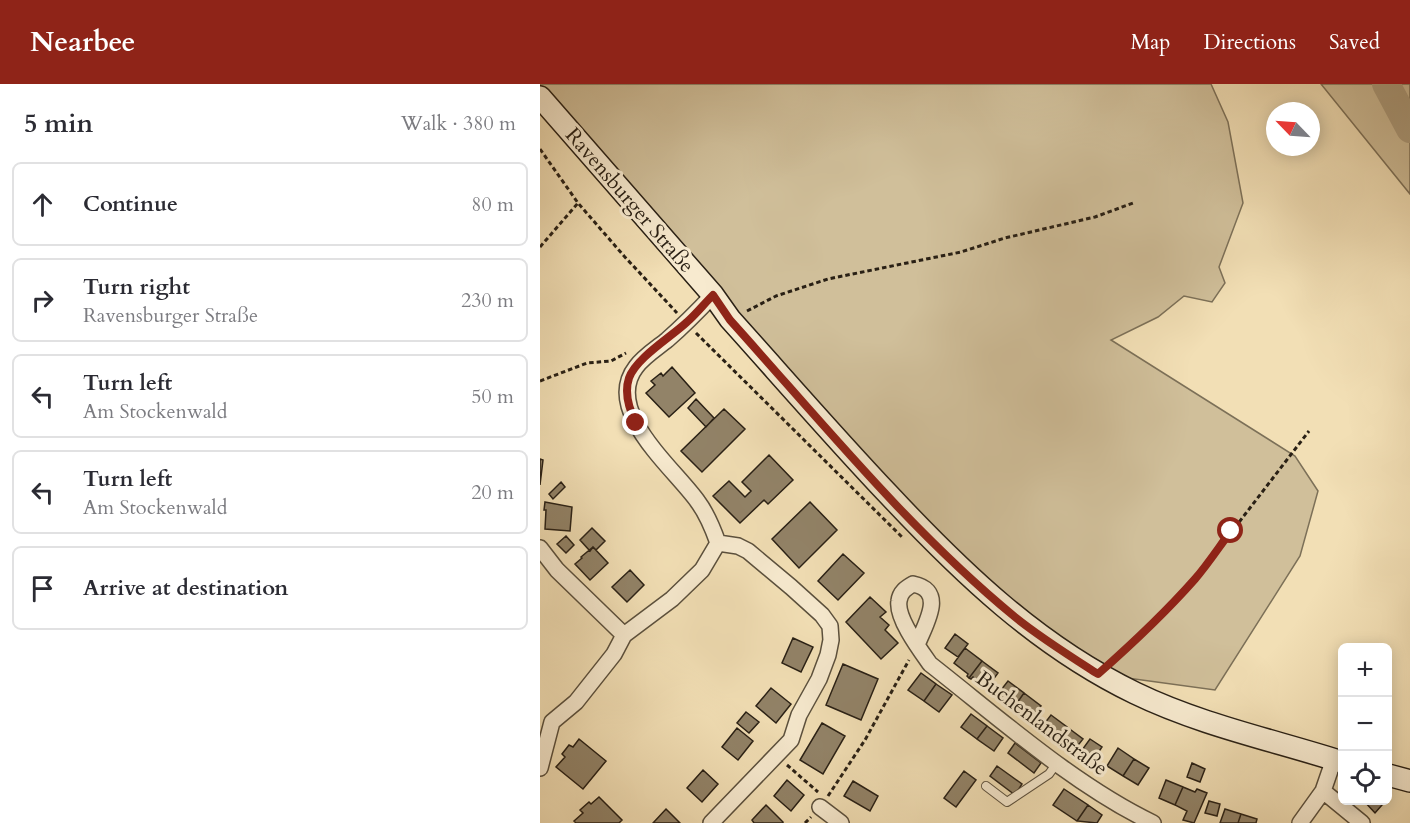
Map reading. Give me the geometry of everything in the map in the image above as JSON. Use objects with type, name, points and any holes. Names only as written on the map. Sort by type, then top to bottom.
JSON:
[{"type":"main road","name":"Ravensburger Straße","points":[[540,97],[713,295],[730,320],[930,539],[1016,618],[1098,674],[1181,713],[1338,760]]},
{"type":"main road","points":[[1392,776],[1410,781]]},
{"type":"street","points":[[713,295],[687,322],[636,366],[629,377],[627,393],[629,410],[636,423],[653,449],[699,502],[718,543]]},
{"type":"street","points":[[540,768],[546,718],[576,702],[614,654],[624,635],[680,592],[702,570],[718,543]]},
{"type":"street","points":[[711,823],[791,740],[800,715],[819,679],[831,640],[830,626],[822,615],[748,551],[738,546],[718,543]]},
{"type":"street","points":[[540,548],[557,570],[624,635]]},
{"type":"street","name":"Buchenlandstraße","points":[[917,645],[930,664],[1057,763],[1128,810],[1153,823]]},
{"type":"street","points":[[1300,823],[1323,791],[1338,760]]},
{"type":"street","points":[[1323,791],[1362,823]]},
{"type":"street","points":[[820,807],[841,823]]},
{"type":"lane","points":[[986,786],[1007,802],[1049,774],[1057,763]]},
{"type":"path","points":[[540,247],[578,203]]},
{"type":"path","points":[[730,320],[776,296],[828,279],[961,252],[1005,238],[1095,217],[1133,203]]},
{"type":"path","points":[[540,381],[587,363],[611,361],[622,357],[631,349]]},
{"type":"path","points":[[1098,674],[1142,634],[1197,577],[1309,431]]},
{"type":"path","points":[[776,756],[825,799],[865,740],[917,645]]},
{"type":"path","points":[[806,823],[820,807]]},
{"type":"shaded area","points":[[540,84],[1211,84],[1228,122],[1243,203],[1219,267],[1225,283],[1212,302],[1184,296],[1158,317],[1111,340],[1295,456],[1318,491],[1300,556],[1215,690],[1098,674],[980,587],[540,97]]},
{"type":"shaded area","points":[[1321,84],[1410,84],[1410,194]]},
{"type":"building","points":[[672,367],[695,393],[669,417],[646,393],[655,385],[651,381],[661,373],[663,376]]},
{"type":"building","points":[[696,399],[714,418],[706,427],[688,408]]},
{"type":"building","points":[[724,409],[745,429],[702,472],[681,451]]},
{"type":"building","points":[[769,455],[793,480],[768,504],[764,500],[740,523],[713,496],[729,481],[745,497],[751,491],[742,482]]},
{"type":"building","points":[[540,459],[543,460],[540,485]]},
{"type":"building","points":[[561,482],[565,487],[553,499],[549,494]]},
{"type":"building","points":[[545,502],[572,507],[570,531],[545,529]]},
{"type":"building","points":[[810,502],[837,530],[799,568],[772,539]]},
{"type":"building","points":[[592,528],[605,541],[596,550],[593,547],[590,551],[580,540]]},
{"type":"building","points":[[566,536],[574,545],[566,553],[557,544]]},
{"type":"building","points":[[593,547],[608,563],[590,580],[575,564]]},
{"type":"building","points":[[843,554],[864,573],[838,600],[818,581]]},
{"type":"building","points":[[630,570],[644,585],[627,602],[612,587]]},
{"type":"building","points":[[870,597],[886,612],[880,617],[889,625],[885,630],[898,643],[881,659],[846,622]]},
{"type":"building","points":[[955,634],[968,644],[958,657],[945,648]]},
{"type":"building","points":[[793,638],[813,647],[801,672],[782,663]]},
{"type":"building","points":[[965,648],[982,661],[969,678],[968,674],[954,663]]},
{"type":"building","points":[[982,661],[998,673],[987,688],[973,677],[969,678]]},
{"type":"building","points":[[843,664],[878,679],[861,720],[826,705]]},
{"type":"building","points":[[921,673],[936,684],[924,701],[908,690]]},
{"type":"building","points":[[1008,681],[1024,693],[1012,710],[1011,706],[997,695]]},
{"type":"building","points":[[936,684],[952,695],[939,712],[924,701]]},
{"type":"building","points":[[771,688],[791,704],[776,723],[756,706]]},
{"type":"building","points":[[1024,693],[1041,706],[1030,720],[1015,709],[1012,710]]},
{"type":"building","points":[[746,712],[759,722],[749,733],[737,723]]},
{"type":"building","points":[[971,714],[987,726],[977,739],[961,727]]},
{"type":"building","points":[[1051,715],[1067,727],[1057,740],[1041,728]]},
{"type":"building","points":[[822,723],[845,736],[823,774],[800,760]]},
{"type":"building","points":[[987,726],[1003,738],[994,751],[977,739]]},
{"type":"building","points":[[1067,727],[1083,739],[1072,753],[1057,740]]},
{"type":"building","points":[[737,728],[753,741],[738,760],[722,747]]},
{"type":"building","points":[[579,739],[606,761],[583,789],[556,767],[565,757],[562,754],[569,745],[573,747]]},
{"type":"building","points":[[1090,739],[1102,747],[1094,759],[1082,750]]},
{"type":"building","points":[[1015,743],[1041,763],[1034,773],[1008,753]]},
{"type":"building","points":[[1118,748],[1134,759],[1123,776],[1107,766]]},
{"type":"building","points":[[1134,759],[1149,768],[1138,785],[1123,776]]},
{"type":"building","points":[[1192,763],[1205,769],[1200,782],[1187,777]]},
{"type":"building","points":[[997,766],[1022,784],[1015,795],[990,776]]},
{"type":"building","points":[[703,770],[718,784],[702,802],[687,788]]},
{"type":"building","points":[[964,771],[976,780],[956,807],[944,798]]},
{"type":"building","points":[[787,780],[804,795],[791,811],[774,796]]},
{"type":"building","points":[[1166,780],[1183,787],[1175,805],[1159,798]]},
{"type":"building","points":[[853,781],[878,796],[870,811],[844,796]]},
{"type":"building","points":[[1183,787],[1195,792],[1197,789],[1207,793],[1194,823],[1183,820],[1187,811],[1175,805]]},
{"type":"building","points":[[1064,789],[1088,805],[1077,821],[1053,805]]},
{"type":"building","points":[[599,797],[622,820],[619,823],[576,823],[574,821],[583,813],[580,810]]},
{"type":"building","points":[[1209,801],[1220,804],[1217,816],[1205,813]]},
{"type":"building","points":[[766,805],[783,823],[754,823],[752,820]]},
{"type":"building","points":[[1088,805],[1102,815],[1097,823],[1077,821]]},
{"type":"building","points":[[1368,805],[1382,805],[1375,813]]},
{"type":"building","points":[[666,809],[680,823],[653,823]]},
{"type":"building","points":[[1225,809],[1241,814],[1238,823],[1220,823]]},
{"type":"building","points":[[1241,814],[1257,819],[1256,823],[1238,823]]},
{"type":"waterway","points":[[1386,84],[1410,129]]},
{"type":"route","points":[[636,423],[629,410],[627,393],[629,377],[636,366],[687,322],[713,295],[730,320],[930,539],[1016,618],[1098,674],[1171,605],[1197,577],[1231,531]]}]
